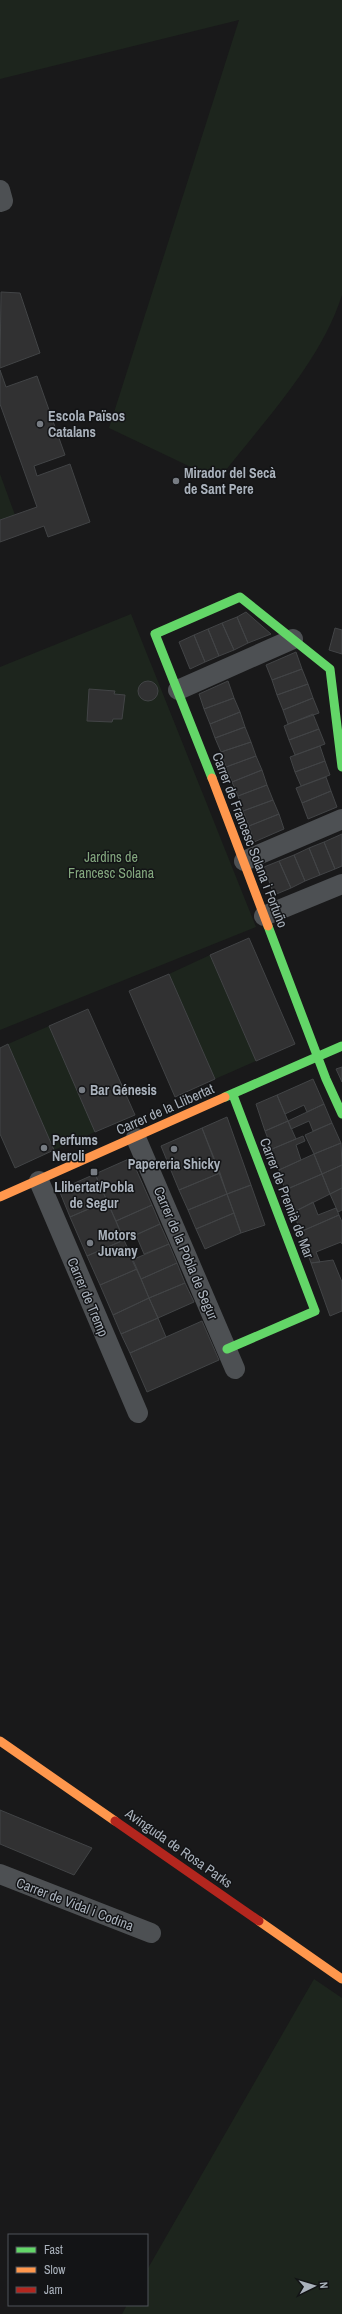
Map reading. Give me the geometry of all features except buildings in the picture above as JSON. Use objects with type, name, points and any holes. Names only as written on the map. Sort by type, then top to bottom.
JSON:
[{"type":"street","points":[[0,190],[3,201],[0,202]]},
{"type":"street","name":"Carrer de Francesc Solana i Fortuño","points":[[293,639],[240,597],[155,634],[244,861],[318,1058],[342,1114]]},
{"type":"street","points":[[178,690],[293,639],[330,669],[342,767]]},
{"type":"street","points":[[244,861],[342,819]]},
{"type":"street","points":[[264,916],[342,884]]},
{"type":"street","name":"Carrer de la Llibertat","points":[[0,1198],[318,1058],[342,1046]]},
{"type":"street","name":"Carrer de Premià de Mar","points":[[227,1349],[315,1311],[233,1095]]},
{"type":"street","name":"Carrer de la Pobla de Segur","points":[[136,1138],[235,1369]]},
{"type":"street","name":"Carrer de Tremp","points":[[39,1181],[138,1413]]},
{"type":"street","name":"Avinguda de Rosa Parks","points":[[0,1742],[342,1979]]},
{"type":"street","name":"Carrer de Vidal i Codina","points":[[0,1874],[151,1933]]},
{"type":"green space","points":[[0,0],[342,0],[342,295],[320,345],[305,369],[271,415],[218,480],[109,428],[239,20],[0,79]]},
{"type":"green space","points":[[0,474],[15,515],[0,520]]},
{"type":"green space","name":"Jardins de Francesc Solana","points":[[131,614],[256,927],[0,1030],[0,667]]},
{"type":"green space","points":[[210,955],[256,1061],[215,1079],[169,974]]},
{"type":"green space","points":[[49,1026],[95,1132],[54,1150],[8,1044]]},
{"type":"green space","points":[[314,1979],[342,1998],[342,2314],[122,2314],[126,2306],[148,2306],[148,2268]]},
{"type":"traffic: fast","points":[[212,778],[155,634],[240,597],[330,669],[342,767]]},
{"type":"traffic: fast","points":[[268,926],[326,1079],[342,1114]]},
{"type":"traffic: fast","points":[[225,1097],[342,1046]]},
{"type":"traffic: fast","points":[[227,1349],[315,1311],[233,1095]]},
{"type":"traffic: slow","points":[[212,778],[268,926]]},
{"type":"traffic: slow","points":[[0,1197],[225,1097]]},
{"type":"traffic: slow","points":[[0,1741],[115,1821]]},
{"type":"traffic: slow","points":[[259,1921],[342,1979]]},
{"type":"traffic: jam","points":[[115,1821],[259,1921]]},
{"type":"place","name":"Escola Països Catalans","points":[[40,424]]},
{"type":"place","name":"Mirador del Secà de Sant Pere","points":[[176,481]]},
{"type":"place","name":"Bar Génesis","points":[[82,1090]]},
{"type":"place","name":"Perfums Neroli","points":[[44,1148]]},
{"type":"place","name":"Papereria Shicky","points":[[174,1149]]},
{"type":"place","name":"Llibertat/Pobla de Segur","points":[[94,1172]]},
{"type":"place","name":"Motors Juvany","points":[[90,1243]]}]
